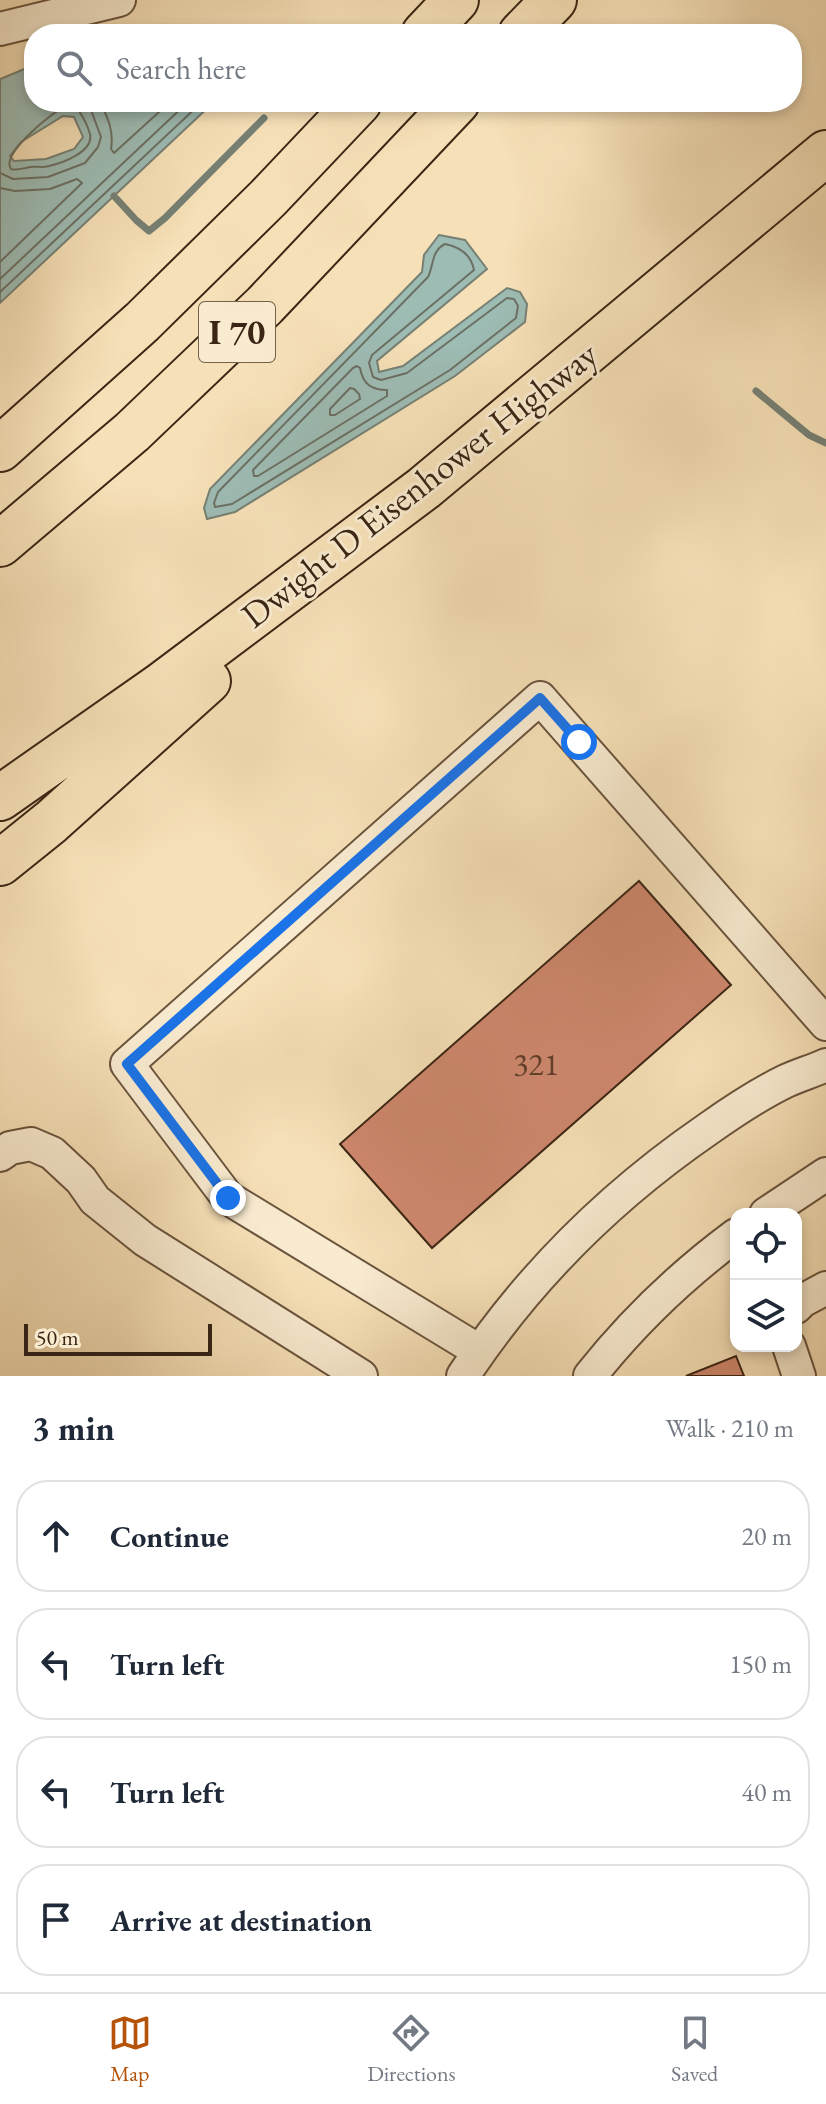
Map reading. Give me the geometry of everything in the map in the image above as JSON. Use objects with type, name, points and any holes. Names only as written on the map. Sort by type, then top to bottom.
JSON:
[{"type":"highway","points":[[433,24],[456,0]]},
{"type":"highway","points":[[531,24],[554,0]]},
{"type":"highway","points":[[0,449],[142,322],[268,198],[350,112]]},
{"type":"highway","name":"I 70","points":[[0,544],[132,432],[265,305],[448,112]]},
{"type":"highway","name":"Dwight D Eisenhower Highway","points":[[0,798],[160,686],[424,488],[826,153]]},
{"type":"highway","points":[[0,863],[51,822],[424,488]]},
{"type":"street","points":[[0,29],[119,0]]},
{"type":"street","points":[[826,1024],[540,698],[127,1064],[228,1198],[471,1364],[540,1274],[637,1182],[731,1113],[784,1082],[826,1065]]},
{"type":"street","points":[[0,1155],[10,1148],[31,1144],[52,1153],[81,1180],[95,1200],[145,1240],[361,1376]]},
{"type":"street","points":[[775,1208],[826,1174]]},
{"type":"street","points":[[590,1376],[613,1347],[673,1287],[730,1239]]},
{"type":"street","points":[[802,1301],[826,1288]]},
{"type":"street","points":[[791,1352],[799,1376]]},
{"type":"water","points":[[24,69],[24,112],[203,112],[0,303],[0,79]],"holes":[[[63,116],[74,117],[83,137],[74,149],[46,159],[14,161],[10,156],[21,142]]]},
{"type":"water","points":[[439,235],[465,240],[487,269],[377,361],[379,372],[403,366],[507,288],[520,292],[527,304],[525,322],[455,376],[235,512],[207,519],[204,508],[210,489],[422,272],[424,255]]},
{"type":"building","points":[[639,881],[731,985],[432,1248],[340,1144]]},
{"type":"building","points":[[736,1356],[744,1376],[686,1376]]},
{"type":"waterway","points":[[114,196],[149,231],[264,118]]},
{"type":"waterway","points":[[756,391],[809,435],[826,443]]},
{"type":"route","points":[[228,1198],[127,1064],[540,698],[579,742]]}]
